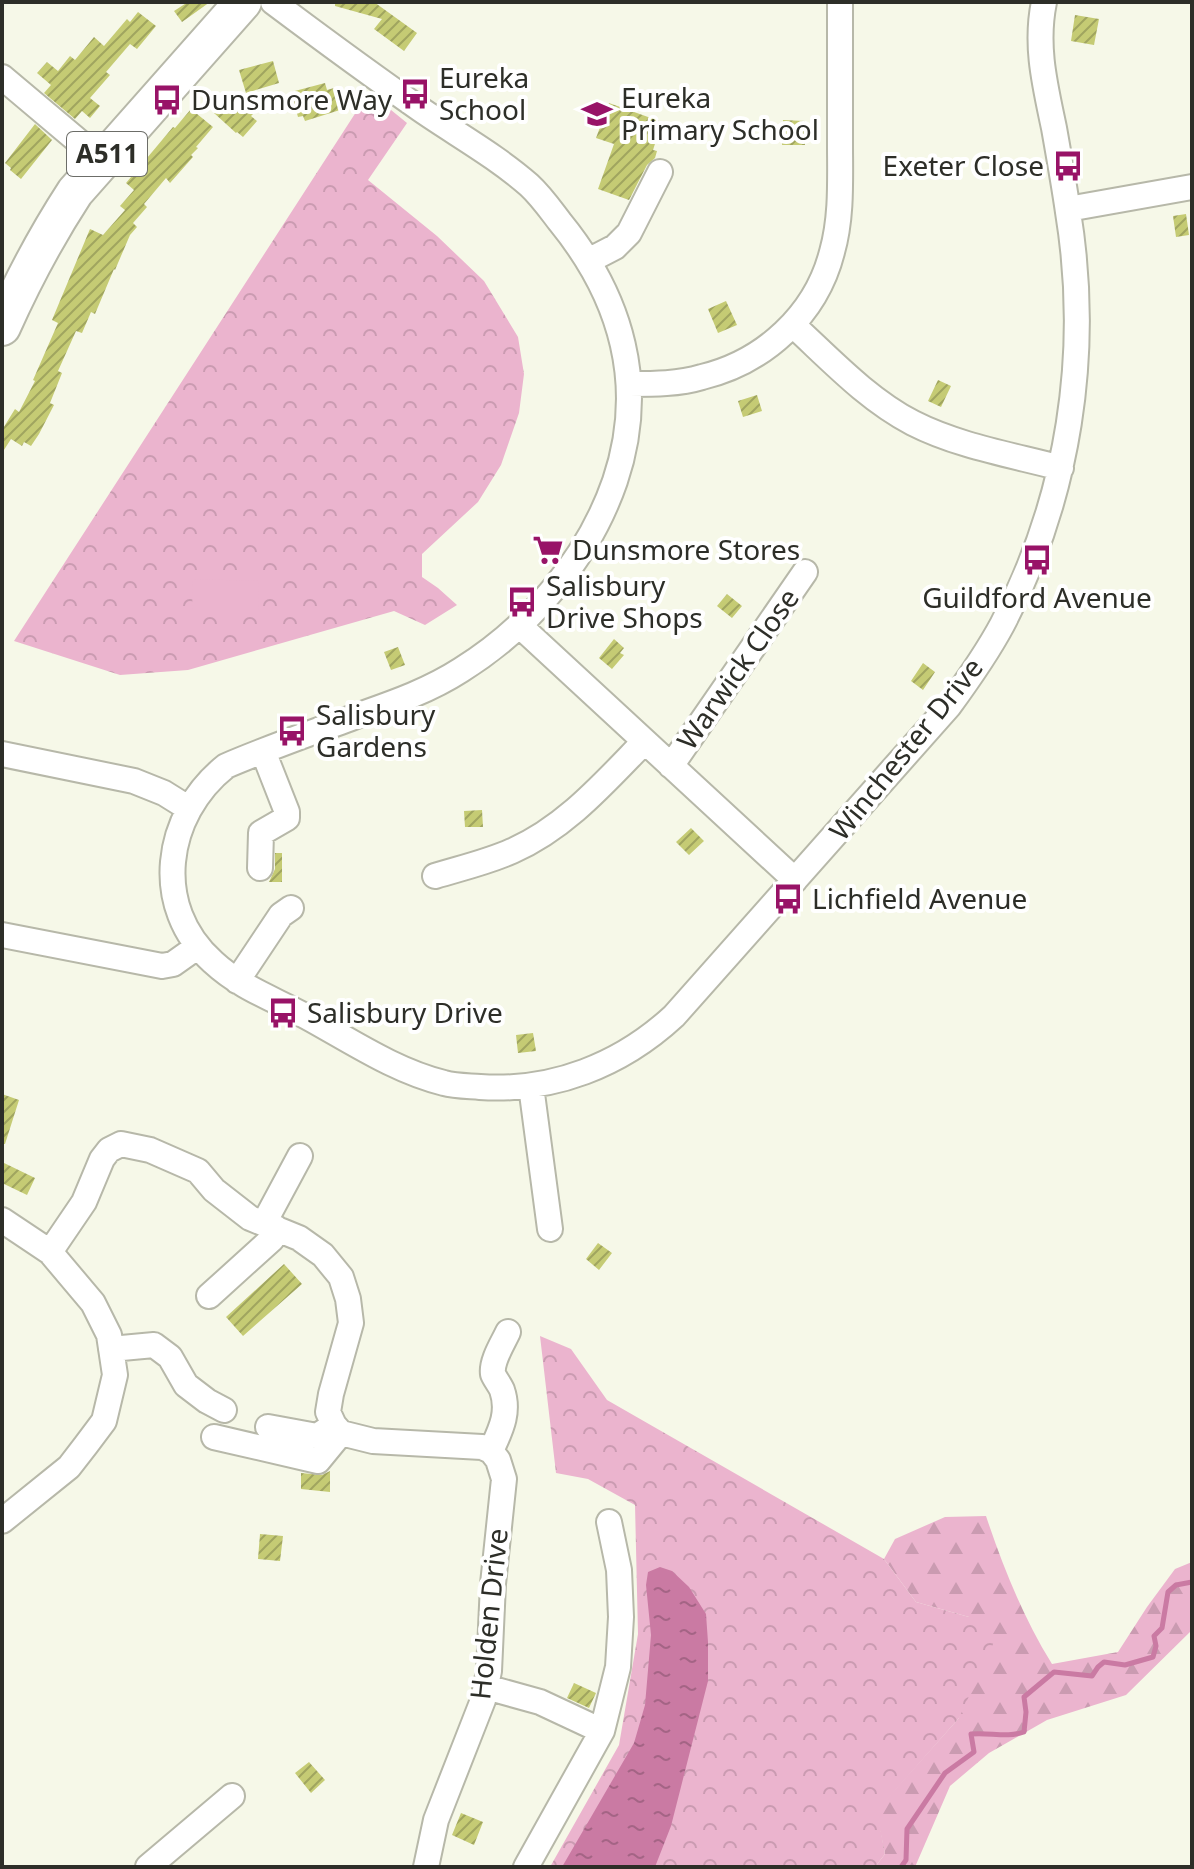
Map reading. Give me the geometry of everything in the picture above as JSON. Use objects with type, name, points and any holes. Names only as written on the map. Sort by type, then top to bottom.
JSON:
[{"type":"highway","name":"A511","points":[[2,327],[12,279],[75,192],[243,2]]},
{"type":"street","points":[[273,2],[520,178],[549,207],[598,278],[616,320],[626,358],[628,432],[609,497],[599,521],[569,569],[526,619],[498,645],[460,671],[418,693],[226,766],[203,786],[188,808],[173,853],[174,895],[183,921],[197,947],[213,963],[262,996],[304,1015],[365,1050],[445,1083],[512,1088],[531,1086],[586,1072],[646,1041],[674,1016],[795,880],[644,742],[526,619]]},
{"type":"street","points":[[629,384],[701,378],[727,370],[761,352],[793,325],[825,275],[832,253],[839,205],[840,2]]},
{"type":"street","name":"Winchester Drive","points":[[795,880],[949,706],[980,660],[1002,625],[1026,574],[1061,468],[1074,393],[1076,273],[1068,209],[1041,65],[1040,25],[1044,2]]},
{"type":"street","points":[[2,77],[84,146],[103,158]]},
{"type":"street","points":[[588,261],[615,247],[629,233],[660,172]]},
{"type":"street","points":[[1068,209],[1192,187]]},
{"type":"street","points":[[793,325],[874,398],[913,422],[951,438],[1061,468]]},
{"type":"street","name":"Warwick Close","points":[[671,766],[805,572]]},
{"type":"street","points":[[435,876],[512,851],[541,835],[589,799],[644,742]]},
{"type":"street","points":[[260,868],[261,833],[287,818],[263,751]]},
{"type":"street","points":[[2,754],[134,781],[164,793],[188,808]]},
{"type":"street","points":[[237,981],[281,915],[291,908]]},
{"type":"street","points":[[2,935],[162,966],[173,964],[197,947]]},
{"type":"street","points":[[531,1086],[550,1229]]},
{"type":"street","points":[[50,1252],[84,1202],[102,1159],[109,1150],[121,1144],[150,1150],[198,1171],[214,1190],[250,1218],[299,1238],[323,1255],[341,1277],[351,1323],[328,1412],[338,1429]]},
{"type":"street","points":[[209,1296],[272,1239],[270,1226],[300,1156]]},
{"type":"street","points":[[2,1220],[50,1252],[93,1303],[109,1335],[115,1375],[104,1421],[69,1467],[2,1521]]},
{"type":"street","points":[[268,1427],[317,1436],[338,1429],[373,1441],[482,1447],[491,1451],[504,1424],[506,1406],[502,1389],[493,1373],[495,1360],[508,1332]]},
{"type":"street","points":[[111,1349],[154,1345],[170,1357],[186,1385],[224,1410]]},
{"type":"street","points":[[214,1437],[318,1461],[338,1429]]},
{"type":"street","name":"Holden Drive","points":[[426,1867],[436,1820],[483,1700],[489,1671],[493,1584],[504,1479],[491,1451]]},
{"type":"street","points":[[526,1867],[602,1731],[618,1667],[621,1617],[619,1570],[609,1522]]},
{"type":"street","points":[[486,1687],[540,1702],[602,1731]]},
{"type":"street","points":[[148,1867],[232,1796]]},
{"type":"green space","points":[[369,92],[407,123],[368,180],[437,236],[484,281],[518,337],[524,374],[519,413],[501,465],[478,502],[422,554],[422,577],[457,605],[425,625],[394,611],[188,670],[120,675],[14,641]]},
{"type":"green space","points":[[193,579],[259,581],[258,611],[192,611]]},
{"type":"green space","points":[[540,1336],[571,1349],[607,1400],[884,1559],[916,1602],[969,1617],[994,1642],[959,1718],[877,1811],[885,1854],[875,1867],[550,1867],[619,1745],[638,1634],[635,1505],[588,1479],[556,1473]]},
{"type":"green space","points":[[986,1516],[1014,1592],[1052,1664],[1118,1652],[1175,1569],[1192,1562],[1192,1630],[1126,1695],[1047,1720],[989,1753],[950,1786],[915,1867],[875,1867],[885,1854],[876,1811],[959,1718],[969,1617],[916,1602],[884,1559],[895,1539],[945,1517]]},
{"type":"water","points":[[660,1567],[672,1571],[689,1587],[706,1614],[708,1642],[708,1681],[671,1826],[655,1867],[562,1867],[634,1743],[645,1705],[651,1635],[646,1585],[648,1572]]},
{"type":"building","points":[[188,2],[210,2],[182,22],[174,11]]},
{"type":"building","points":[[335,2],[374,2],[417,33],[404,51],[374,29],[382,19],[335,6]]},
{"type":"building","points":[[138,12],[156,26],[137,49],[130,44],[106,72],[110,75],[90,98],[100,106],[90,118],[82,111],[75,119],[44,93],[51,85],[37,73],[47,62],[58,71],[70,56],[75,60],[94,37],[104,46],[127,19],[130,22]]},
{"type":"building","points":[[1075,15],[1099,19],[1094,45],[1071,41]]},
{"type":"building","points":[[273,61],[279,83],[246,93],[239,70]]},
{"type":"building","points":[[325,83],[327,90],[334,88],[340,110],[305,121],[303,116],[298,117],[291,92]]},
{"type":"building","points":[[236,98],[257,121],[243,137],[214,113],[222,104],[227,108]]},
{"type":"building","points":[[609,103],[662,122],[653,150],[657,151],[655,158],[647,165],[629,200],[598,189],[614,144],[596,138]]},
{"type":"building","points":[[191,109],[213,127],[196,147],[191,155],[193,157],[170,183],[166,178],[133,223],[137,227],[130,235],[95,314],[91,312],[82,333],[76,331],[58,371],[62,373],[50,403],[54,405],[39,434],[31,446],[24,442],[22,446],[11,439],[2,453],[2,430],[15,409],[19,412],[35,381],[58,323],[52,320],[90,229],[103,235],[125,210],[120,206],[134,190],[126,183]]},
{"type":"building","points":[[783,120],[805,121],[805,145],[782,145]]},
{"type":"building","points":[[35,124],[52,140],[21,179],[5,163]]},
{"type":"building","points":[[1186,214],[1189,235],[1176,237],[1173,216]]},
{"type":"building","points":[[726,301],[737,325],[718,333],[708,309]]},
{"type":"building","points":[[938,380],[951,386],[941,407],[928,401]]},
{"type":"building","points":[[757,395],[762,411],[743,417],[738,401]]},
{"type":"building","points":[[727,594],[742,606],[732,618],[717,606]]},
{"type":"building","points":[[614,639],[624,648],[620,653],[624,655],[612,669],[599,658]]},
{"type":"building","points":[[398,647],[405,665],[391,670],[384,652]]},
{"type":"building","points":[[923,663],[935,672],[923,690],[911,681]]},
{"type":"building","points":[[482,810],[483,827],[465,827],[464,811]]},
{"type":"building","points":[[691,828],[704,841],[689,855],[676,842]]},
{"type":"building","points":[[275,853],[282,853],[282,882],[269,882],[275,869]]},
{"type":"building","points":[[533,1033],[536,1051],[518,1053],[516,1035]]},
{"type":"building","points":[[2,1094],[19,1100],[5,1144],[2,1144]]},
{"type":"building","points":[[2,1162],[35,1178],[27,1195],[2,1183]]},
{"type":"building","points":[[598,1243],[612,1253],[599,1270],[586,1259]]},
{"type":"building","points":[[284,1264],[302,1284],[243,1336],[226,1317]]},
{"type":"building","points":[[330,1471],[330,1492],[301,1489],[301,1473],[322,1475]]},
{"type":"building","points":[[260,1534],[283,1536],[280,1561],[258,1559]]},
{"type":"building","points":[[574,1683],[596,1693],[589,1708],[567,1698]]},
{"type":"building","points":[[309,1762],[325,1780],[311,1793],[295,1773]]},
{"type":"building","points":[[461,1813],[483,1822],[474,1845],[452,1835]]},
{"type":"waterway","points":[[901,1867],[906,1860],[907,1829],[945,1773],[974,1752],[971,1734],[1011,1735],[1024,1732],[1024,1697],[1054,1672],[1092,1676],[1104,1662],[1125,1665],[1153,1657],[1156,1646],[1154,1636],[1162,1628],[1168,1592],[1176,1585],[1192,1582]]},
{"type":"place","name":"Eureka School","points":[[415,94]]},
{"type":"place","name":"Dunsmore Way","points":[[167,100]]},
{"type":"place","name":"Eureka Primary School","points":[[597,114]]},
{"type":"place","name":"Exeter Close","points":[[1068,166]]},
{"type":"place","name":"Dunsmore Stores","points":[[548,550]]},
{"type":"place","name":"Guildford Avenue","points":[[1037,560]]},
{"type":"place","name":"Salisbury Drive Shops","points":[[522,602]]},
{"type":"place","name":"Salisbury Gardens","points":[[292,731]]},
{"type":"place","name":"Lichfield Avenue","points":[[788,899]]},
{"type":"place","name":"Salisbury Drive","points":[[283,1013]]}]
